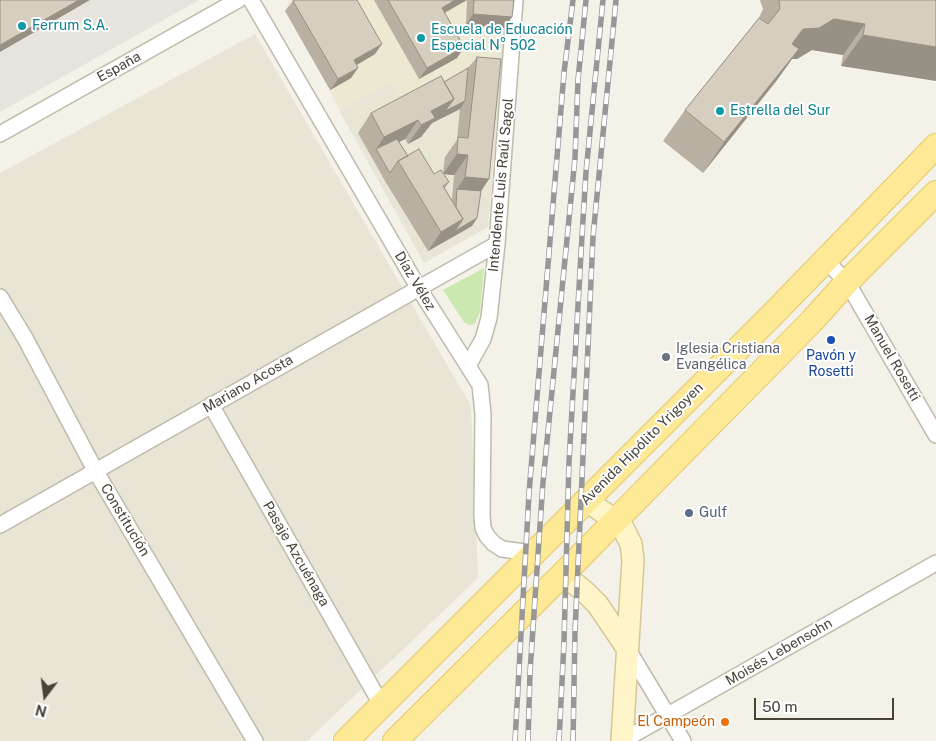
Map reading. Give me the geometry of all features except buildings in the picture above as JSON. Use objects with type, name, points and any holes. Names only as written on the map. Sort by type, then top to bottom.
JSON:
[{"type":"main road","name":"Avenida Hipólito Yrigoyen","points":[[346,741],[936,146]]},
{"type":"main road","points":[[395,741],[563,574],[936,193]]},
{"type":"street","name":"España","points":[[0,134],[238,0]]},
{"type":"street","name":"Díaz Vélez","points":[[251,0],[418,288],[480,385],[482,395],[482,515],[487,536],[502,549],[532,553]]},
{"type":"street","name":"Intendente Luis Raúl Sagol","points":[[468,366],[483,339],[489,318],[497,244],[515,0]]},
{"type":"street","name":"Mariano Acosta","points":[[0,525],[497,244]]},
{"type":"street","name":"Manuel Rosetti","points":[[825,260],[848,282],[936,435]]},
{"type":"street","name":"Constitución","points":[[0,297],[25,338],[95,470],[255,741]]},
{"type":"street","name":"Pasaje Azcuénaga","points":[[211,405],[382,704]]},
{"type":"street","points":[[585,500],[616,520],[623,528],[631,544],[633,560],[622,741]]},
{"type":"street","name":"Moisés Lebensohn","points":[[622,741],[936,562]]},
{"type":"street","points":[[563,574],[598,605],[627,648],[683,741]]},
{"type":"shaded area","points":[[0,0],[199,0],[0,112]]},
{"type":"shaded area","points":[[290,0],[507,0],[503,51],[406,105],[392,81],[339,110],[330,90],[285,11]]},
{"type":"shaded area","points":[[255,34],[471,406],[478,578],[307,741],[0,741],[0,173]]},
{"type":"shaded area","points":[[503,51],[488,227],[424,263],[339,110],[392,81],[406,105]]},
{"type":"green space","points":[[484,268],[480,312],[475,324],[469,325],[464,322],[443,290]]},
{"type":"railway","points":[[515,741],[529,493],[564,73],[573,0]]},
{"type":"railway","points":[[528,741],[530,672],[543,482],[575,158],[578,80],[586,0]]},
{"type":"railway","points":[[559,741],[569,462],[582,236],[586,172],[603,0]]},
{"type":"railway","points":[[573,741],[575,632],[593,237],[616,0]]},
{"type":"place","name":"Ferrum S.A.","points":[[22,26]]},
{"type":"place","name":"Escuela de Educación Especial N° 502","points":[[421,38]]},
{"type":"place","name":"Estrella del Sur","points":[[720,111]]},
{"type":"place","name":"Pavón y Rosetti","points":[[831,340]]},
{"type":"place","name":"Iglesia Cristiana Evangélica","points":[[666,357]]},
{"type":"place","name":"Gulf","points":[[689,513]]},
{"type":"place","name":"El Campeón","points":[[725,722]]}]
